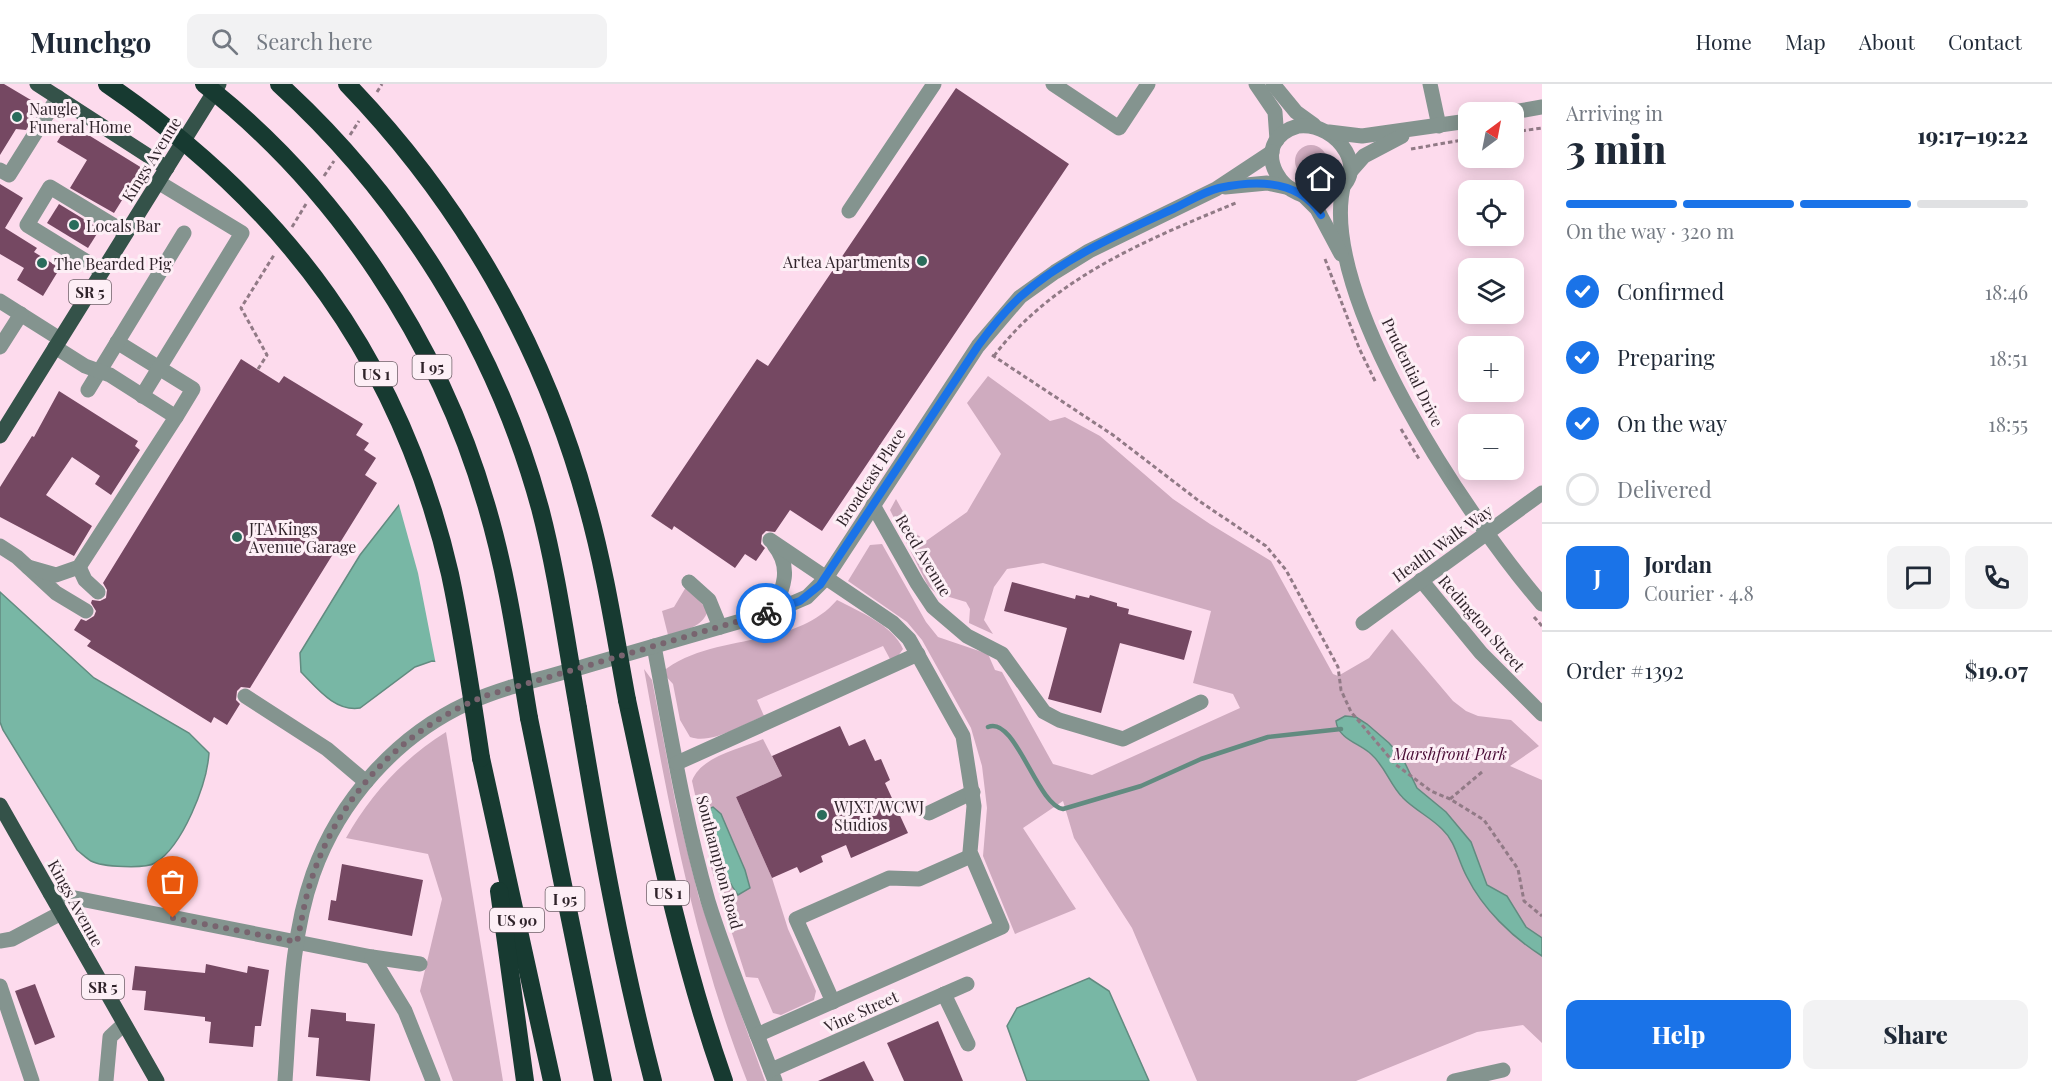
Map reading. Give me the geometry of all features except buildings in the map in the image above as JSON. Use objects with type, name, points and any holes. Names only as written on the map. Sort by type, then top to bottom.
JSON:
[{"type":"highway","name":"US 1","points":[[107,84],[193,148],[256,207],[292,248],[327,293],[370,363],[407,438],[439,536],[455,602],[481,758],[525,1081]]},
{"type":"highway","name":"I 95","points":[[204,84],[259,132],[328,207],[383,282],[430,364],[468,449],[486,502],[510,601],[529,718],[603,1081]]},
{"type":"highway","name":"I 95","points":[[279,84],[340,145],[391,206],[433,267],[480,351],[512,426],[539,506],[558,588],[607,880],[632,998],[653,1081]]},
{"type":"highway","name":"US 1","points":[[347,84],[396,137],[449,207],[495,280],[533,355],[563,429],[588,506],[673,916],[704,1023],[724,1081]]},
{"type":"highway","name":"US 90","points":[[481,758],[552,1081]]},
{"type":"main road","points":[[37,84],[58,97],[162,175]]},
{"type":"main road","name":"Kings Avenue","points":[[0,436],[219,84]]},
{"type":"main road","name":"Kings Avenue","points":[[0,805],[157,1081]]},
{"type":"street","points":[[849,211],[934,84]]},
{"type":"street","points":[[1053,84],[1119,128],[1148,84]]},
{"type":"street","points":[[1256,84],[1275,112],[1278,125],[1274,146],[1274,171],[1296,191],[1323,196],[1335,191],[1364,156],[1416,130]]},
{"type":"street","points":[[1273,84],[1296,112],[1323,130],[1346,151],[1350,161],[1346,178]]},
{"type":"street","points":[[1430,84],[1439,126]]},
{"type":"street","points":[[0,170],[9,175],[58,97]]},
{"type":"street","points":[[1524,110],[1542,107]]},
{"type":"street","points":[[1274,146],[1293,127],[1352,136],[1416,130],[1458,123]]},
{"type":"street","name":"Broadcast Place","points":[[285,1081],[297,942],[312,875],[346,807],[366,782],[403,744],[433,722],[466,704],[499,692],[772,612],[807,597],[826,578],[978,346],[1020,297],[1055,272],[1130,230],[1216,189],[1257,164],[1274,146]]},
{"type":"street","points":[[142,396],[242,233],[162,175]]},
{"type":"street","name":"Prudential Drive","points":[[1346,178],[1339,215],[1347,267]]},
{"type":"street","name":"Broadcast Place","points":[[1216,189],[1255,183],[1296,191]]},
{"type":"street","points":[[102,271],[27,225],[50,187],[126,233]]},
{"type":"street","name":"Prudential Drive","points":[[1296,191],[1317,209],[1347,267],[1372,331],[1406,405],[1447,476],[1486,533],[1542,604]]},
{"type":"street","points":[[88,390],[184,233]]},
{"type":"street","points":[[0,301],[21,314],[85,366],[176,417]]},
{"type":"street","points":[[0,347],[21,314]]},
{"type":"street","points":[[28,567],[56,575],[79,567],[193,389],[117,342]]},
{"type":"street","name":"Health Walk Way","points":[[1363,623],[1542,493]]},
{"type":"street","name":"Reed Avenue","points":[[873,505],[916,583],[933,607],[967,636],[1002,654],[1038,706],[1059,720],[1123,739],[1201,702]]},
{"type":"street","points":[[757,1035],[1002,927],[971,856],[974,792],[960,728],[918,654],[900,628],[770,540],[782,556],[786,573],[772,612]]},
{"type":"street","points":[[0,546],[28,567],[56,593],[86,611]]},
{"type":"street","points":[[79,567],[85,580],[98,592]]},
{"type":"street","name":"Redington Street","points":[[1421,580],[1481,653],[1542,714]]},
{"type":"street","points":[[689,582],[710,600],[720,627]]},
{"type":"street","name":"Southampton Road","points":[[654,646],[677,763],[708,900],[773,1076]]},
{"type":"street","points":[[677,763],[918,654]]},
{"type":"street","points":[[245,696],[327,748],[366,782]]},
{"type":"street","points":[[929,813],[974,792]]},
{"type":"street","points":[[833,1002],[796,919],[889,878],[919,879],[971,856]]},
{"type":"street","points":[[50,893],[372,957],[420,964]]},
{"type":"street","points":[[0,941],[12,939],[61,913]]},
{"type":"street","points":[[372,957],[405,1011],[433,1081]]},
{"type":"street","name":"Vine Street","points":[[773,1076],[967,984]]},
{"type":"street","points":[[0,986],[32,1081]]},
{"type":"street","points":[[944,994],[968,1044]]},
{"type":"street","points":[[106,1081],[110,1037],[124,1024]]},
{"type":"street","points":[[1454,1081],[1503,1070]]},
{"type":"path","points":[[376,94],[382,84]]},
{"type":"path","points":[[345,142],[364,113]]},
{"type":"path","points":[[1524,131],[1542,128]]},
{"type":"path","points":[[1406,150],[1458,140]]},
{"type":"path","points":[[321,182],[339,152]]},
{"type":"path","points":[[994,356],[1032,312],[1074,281],[1114,259],[1246,198]]},
{"type":"path","points":[[290,230],[309,201]]},
{"type":"path","points":[[258,369],[267,355],[241,308],[278,250]]},
{"type":"path","points":[[1323,250],[1359,348],[1379,388]]},
{"type":"path","points":[[978,346],[1113,435],[1199,501],[1266,546],[1286,570],[1338,667],[1341,690],[1351,712],[1395,764],[1431,790],[1484,820],[1518,869],[1524,901],[1542,916]]},
{"type":"path","points":[[1398,425],[1420,461]]},
{"type":"path","points":[[1450,799],[1482,772]]},
{"type":"green space","points":[[1311,145],[1322,150],[1327,161],[1322,172],[1311,177],[1300,172],[1295,161],[1300,150]]},
{"type":"green space","name":"Marshfront Park","points":[[988,376],[1050,421],[1065,417],[1100,436],[1173,499],[1271,561],[1333,674],[1338,676],[1369,658],[1392,629],[1453,701],[1466,711],[1478,716],[1511,720],[1539,746],[1510,766],[1542,780],[1542,938],[1526,927],[1507,896],[1487,885],[1471,842],[1446,812],[1417,788],[1403,759],[1367,724],[1342,735],[1371,754],[1386,770],[1401,797],[1443,829],[1454,844],[1461,865],[1532,949],[1542,956],[1542,1043],[1523,1025],[1477,1032],[1356,1081],[1197,1081],[1132,928],[1074,838],[1063,801],[1023,828],[1076,909],[1015,934],[983,856],[987,808],[982,766],[971,728],[922,640],[907,622],[848,581],[870,545],[882,544],[926,622],[938,637],[988,654],[995,670],[1002,672],[1053,764],[1092,775],[1240,708],[1233,694],[1193,683],[1211,611],[1043,563],[1007,569],[994,587],[984,620],[993,634],[969,623],[970,609],[966,602],[936,593],[928,586],[890,510],[896,499],[915,533],[926,541],[967,512],[1001,454],[967,403]]},
{"type":"green space","points":[[686,587],[708,610],[706,616],[697,625],[668,635],[662,611],[674,607]]},
{"type":"green space","points":[[837,600],[874,620],[891,633],[903,649],[898,656],[890,659],[883,646],[757,700],[764,716],[718,736],[699,739],[690,737],[680,720],[673,684],[662,672],[682,659],[704,651],[798,627],[819,616]]},
{"type":"green space","points":[[644,669],[652,680],[676,805],[699,898],[765,1081],[747,1081],[712,980],[685,877]]},
{"type":"green space","points":[[446,732],[503,1081],[453,1081],[420,991],[442,899],[428,854],[346,838],[355,822],[389,779],[416,753]]},
{"type":"green space","points":[[763,739],[782,776],[736,797],[772,878],[788,929],[816,991],[814,1000],[781,1015],[773,1013],[758,978],[746,977],[712,871],[692,781],[697,772],[712,759]]},
{"type":"shaded area","points":[[406,496],[442,662],[432,661],[415,667],[360,708],[342,706],[327,698],[301,672],[300,653],[360,555]]},
{"type":"shaded area","points":[[0,592],[94,678],[189,733],[209,753],[204,781],[192,813],[175,843],[155,863],[133,867],[104,865],[91,861],[77,850],[3,730],[0,722]]},
{"type":"shaded area","points":[[1345,716],[1356,717],[1367,724],[1403,759],[1417,788],[1446,812],[1471,842],[1487,885],[1507,896],[1526,927],[1542,938],[1542,956],[1509,931],[1481,900],[1467,877],[1447,834],[1403,798],[1371,754],[1341,732],[1336,721]]},
{"type":"shaded area","points":[[713,807],[721,814],[745,870],[750,888],[738,895],[722,865],[715,842],[708,809]]},
{"type":"shaded area","points":[[1089,978],[1109,991],[1149,1081],[1027,1081],[1007,1026],[1017,1008]]},
{"type":"pier","points":[[406,493],[413,493],[424,498],[459,654],[443,665],[436,665],[418,573],[398,501]]},
{"type":"waterway","points":[[988,727],[998,727],[1007,734],[1044,793],[1053,804],[1063,809],[1141,786],[1201,759],[1268,737],[1341,729]]},
{"type":"way so far","points":[[173,918],[297,942],[312,875],[328,838],[346,807],[366,782],[413,736],[433,722],[488,695],[766,613]]},
{"type":"place","name":"Naugle Funeral Home","points":[[17,117]]},
{"type":"place","name":"Locals Bar","points":[[74,225]]},
{"type":"place","name":"Artea Apartments","points":[[922,261]]},
{"type":"place","name":"The Bearded Pig","points":[[42,263]]},
{"type":"place","name":"JTA Kings Avenue Garage","points":[[237,537]]},
{"type":"place","name":"WJXT/WCWJ Studios","points":[[822,815]]},
{"type":"route","points":[[766,613],[807,597],[826,578],[978,346],[1008,309],[1037,284],[1071,261],[1112,239],[1216,189],[1255,183],[1290,188],[1302,194],[1321,215]]}]
